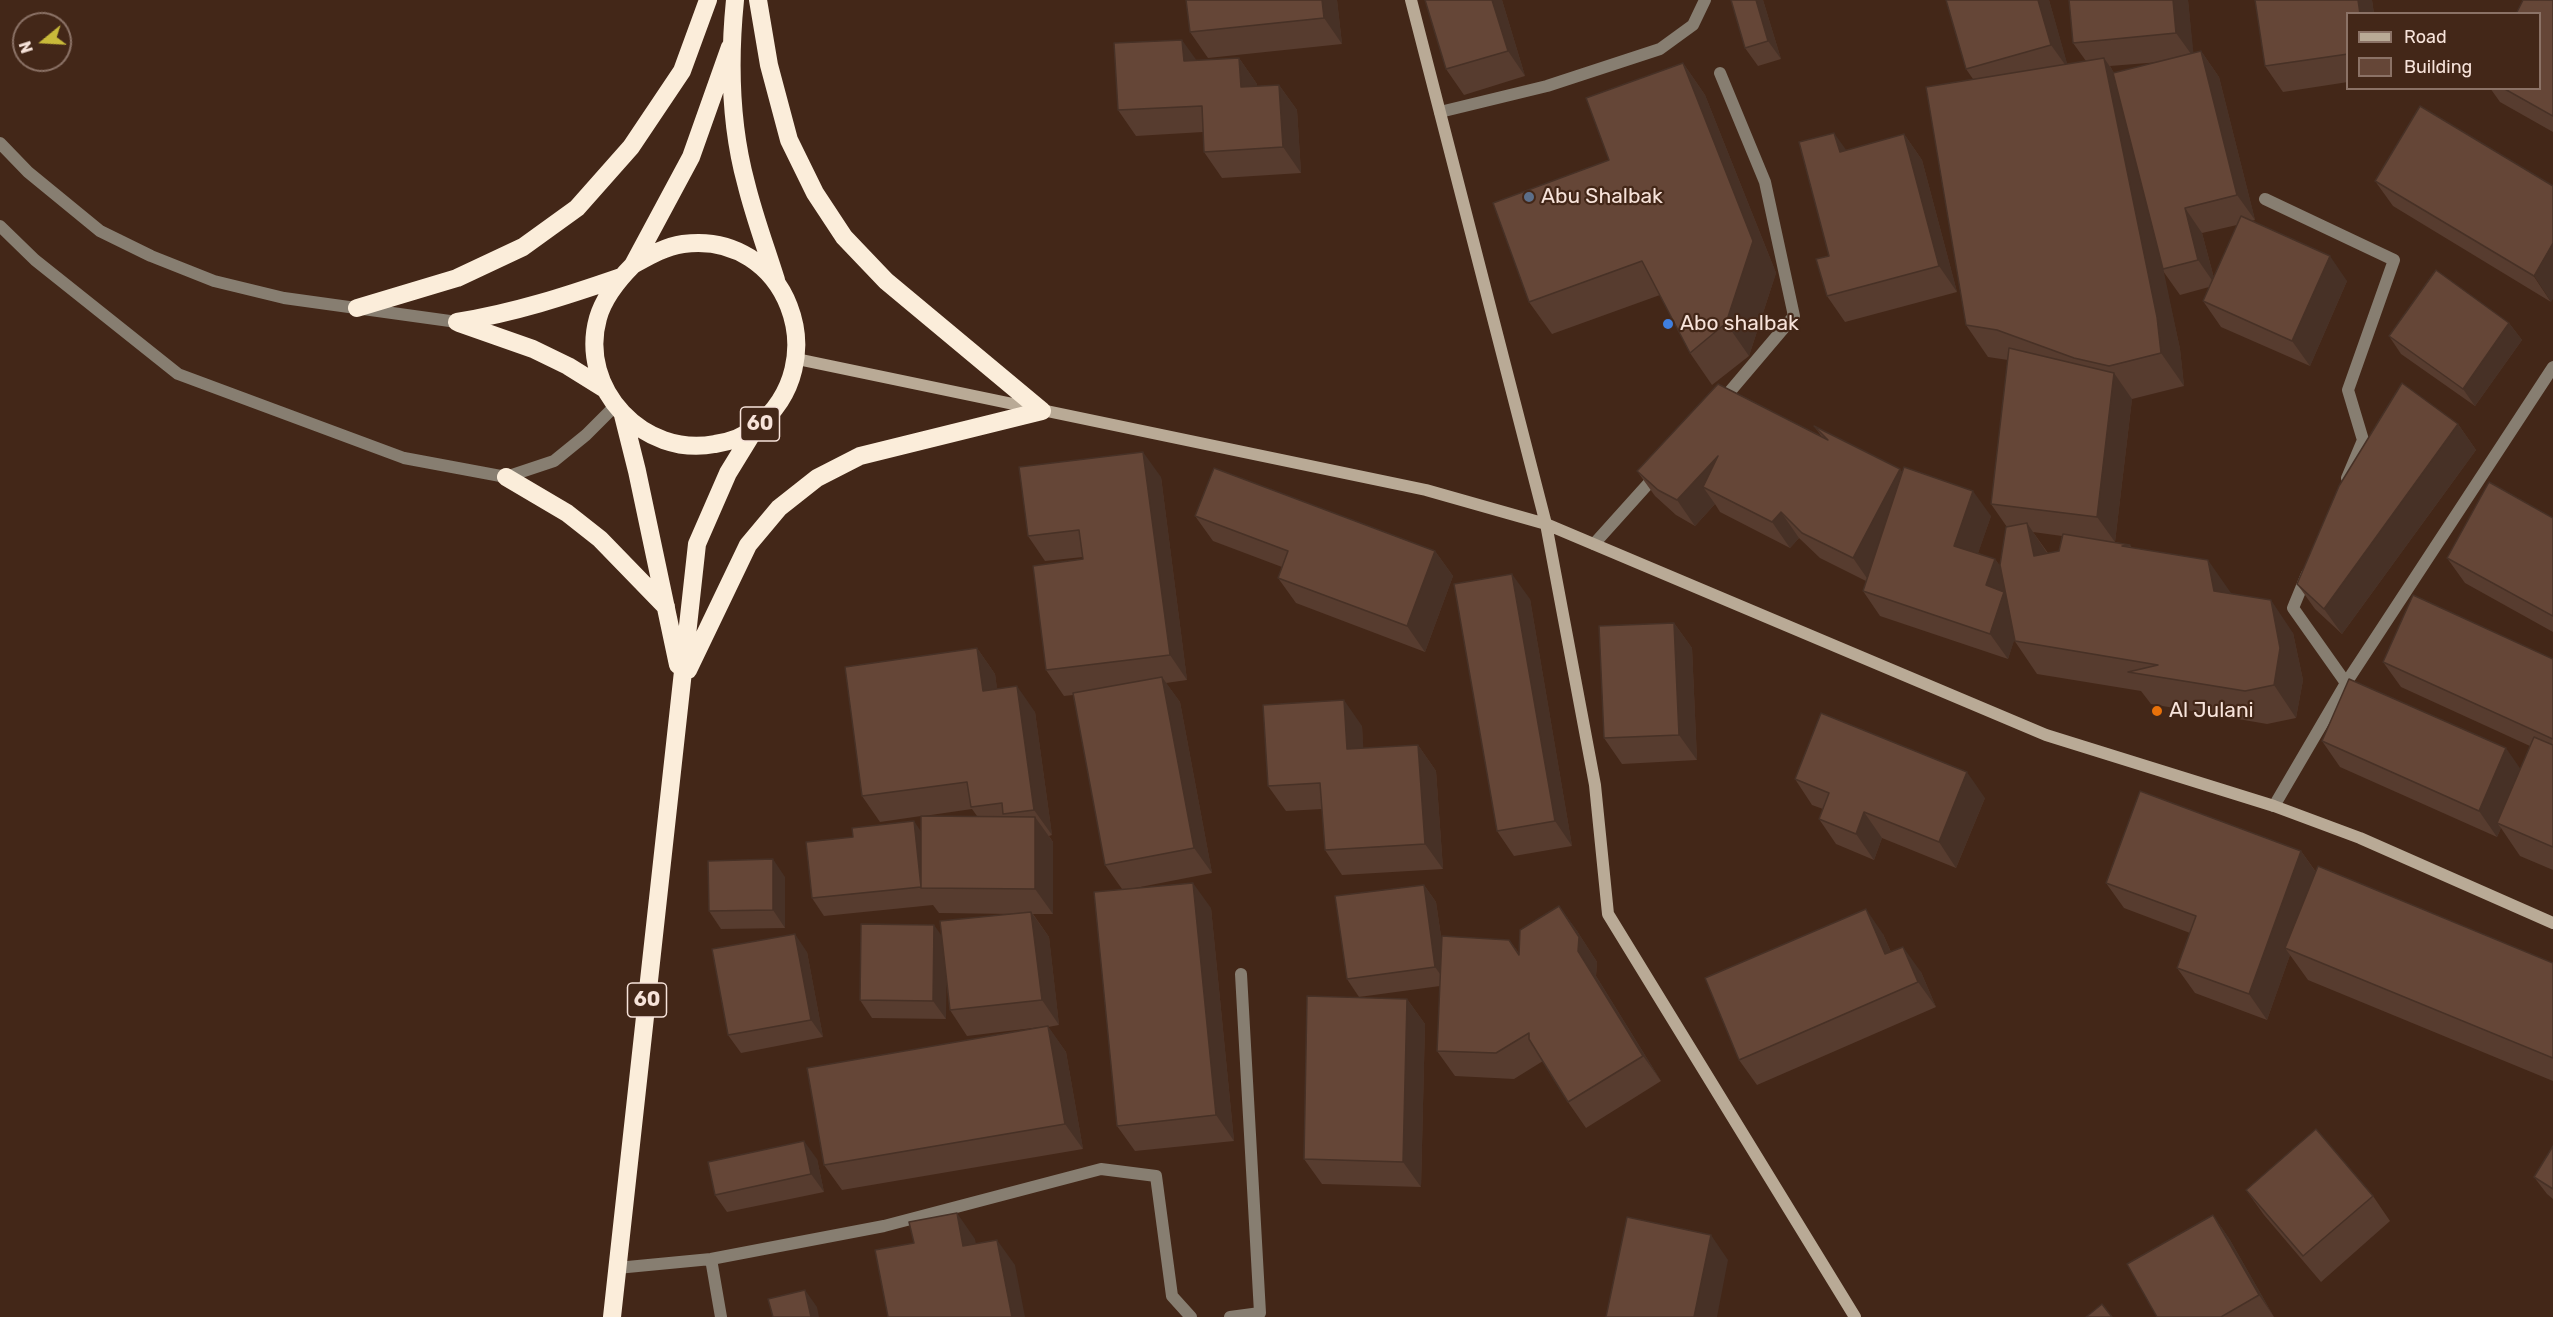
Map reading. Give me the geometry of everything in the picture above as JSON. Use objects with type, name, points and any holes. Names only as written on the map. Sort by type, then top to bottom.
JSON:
[{"type":"highway","points":[[357,308],[457,278],[523,247],[577,208],[631,147],[682,71],[708,0]]},
{"type":"highway","name":"60","points":[[612,1317],[697,544],[728,473],[755,429],[775,410],[790,386],[797,359],[797,333],[790,307],[778,284],[745,182],[735,123],[730,47],[735,0]]},
{"type":"highway","points":[[758,0],[769,65],[789,140],[815,193],[838,228],[886,281],[1042,411]]},
{"type":"highway","name":"60","points":[[730,47],[691,157],[627,271],[607,296],[598,318],[595,342],[597,366],[605,389],[619,411],[646,433],[672,443],[701,447],[729,442],[755,429]]},
{"type":"highway","name":"60","points":[[627,271],[656,251],[682,244],[709,243],[735,251],[759,265],[778,284]]},
{"type":"highway","points":[[457,322],[502,315],[545,304],[627,271]]},
{"type":"highway","points":[[457,322],[533,349],[568,366],[605,389]]},
{"type":"highway","name":"60","points":[[619,411],[682,682]]},
{"type":"highway","points":[[682,682],[748,545],[779,508],[810,484],[860,456],[1042,411]]},
{"type":"highway","points":[[506,477],[567,513],[592,533],[666,607]]},
{"type":"street","points":[[1411,0],[1546,524],[1595,785],[1608,914],[1856,1317]]},
{"type":"street","points":[[1440,112],[1547,86],[1660,49],[1693,25],[1705,0]]},
{"type":"street","points":[[1712,412],[1794,316],[1765,182],[1719,73]]},
{"type":"street","points":[[0,143],[28,172],[100,231],[151,256],[214,281],[284,298],[457,322]]},
{"type":"street","points":[[2265,199],[2394,260],[2348,390],[2363,440],[2341,492]]},
{"type":"street","points":[[0,226],[34,260],[178,374],[404,458],[506,477],[554,460],[619,411]]},
{"type":"street","points":[[797,359],[1426,490],[1546,524],[2046,735],[2274,806],[2360,838],[2553,923]]},
{"type":"street","points":[[2274,806],[2346,683],[2553,367]]},
{"type":"street","points":[[1594,544],[1665,465]]},
{"type":"street","points":[[2310,566],[2293,608],[2346,683]]},
{"type":"street","points":[[1230,1317],[1260,1313],[1241,974]]},
{"type":"street","points":[[617,1268],[711,1259],[884,1226],[1101,1169],[1156,1176],[1172,1296],[1191,1317]]},
{"type":"street","points":[[711,1259],[721,1317]]},
{"type":"building","points":[[1186,0],[1322,0],[1324,18],[1190,32]]},
{"type":"building","points":[[1425,0],[1492,0],[1508,51],[1446,69]]},
{"type":"building","points":[[1731,0],[1756,0],[1768,41],[1745,48]]},
{"type":"building","points":[[1946,0],[2038,0],[2051,45],[1966,69]]},
{"type":"building","points":[[2069,0],[2173,0],[2176,33],[2073,43]]},
{"type":"building","points":[[2255,0],[2358,0],[2360,12],[2346,12],[2346,54],[2265,66]]},
{"type":"building","points":[[2523,0],[2553,0],[2553,116],[2507,90],[2541,90],[2541,12],[2517,12]]},
{"type":"building","points":[[1182,40],[1184,61],[1239,58],[1241,87],[1279,85],[1283,147],[1204,152],[1202,106],[1118,110],[1114,43]]},
{"type":"building","points":[[2201,51],[2237,195],[2185,208],[2198,260],[2163,269],[2113,73]]},
{"type":"building","points":[[2104,58],[2157,317],[2161,353],[2109,366],[2074,358],[1997,330],[1966,325],[1926,87]]},
{"type":"building","points":[[1683,63],[1753,241],[1726,323],[1690,353],[1642,261],[1529,302],[1493,203],[1609,160],[1586,98]]},
{"type":"building","points":[[2420,106],[2553,186],[2553,243],[2534,276],[2375,181]]},
{"type":"building","points":[[1834,133],[1840,152],[1904,134],[1939,266],[1827,296],[1816,259],[1829,256],[1799,142]]},
{"type":"building","points":[[2241,216],[2330,256],[2292,341],[2203,301]]},
{"type":"building","points":[[2436,270],[2509,323],[2463,389],[2389,336]]},
{"type":"building","points":[[2009,348],[2114,373],[2097,517],[1991,504]]},
{"type":"building","points":[[2402,383],[2458,424],[2324,609],[2297,584],[2339,486]]},
{"type":"building","points":[[1718,384],[1828,440],[1814,426],[1900,469],[1853,558],[1802,533],[1781,512],[1772,522],[1703,487],[1718,456],[1677,500],[1658,490],[1637,471]]},
{"type":"building","points":[[1143,452],[1170,655],[1046,670],[1033,566],[1083,559],[1079,530],[1028,536],[1019,467]]},
{"type":"building","points":[[1904,467],[1973,491],[1954,546],[1995,559],[1986,585],[2004,592],[1990,634],[1863,591]]},
{"type":"building","points":[[1214,468],[1435,551],[1407,626],[1278,578],[1288,551],[1195,516]]},
{"type":"building","points":[[2489,482],[2553,518],[2553,616],[2447,558]]},
{"type":"building","points":[[2027,523],[2034,556],[2059,551],[2063,534],[2130,545],[2122,546],[2208,560],[2214,591],[2271,600],[2280,648],[2274,685],[2245,691],[2128,672],[2158,665],[2015,641],[2000,565],[2006,527]]},
{"type":"building","points":[[1512,574],[1555,821],[1497,831],[1454,584]]},
{"type":"building","points":[[2413,595],[2553,659],[2553,739],[2383,662]]},
{"type":"building","points":[[1674,623],[1679,735],[1604,738],[1599,626]]},
{"type":"building","points":[[977,648],[983,691],[1017,686],[1034,810],[1003,814],[1002,803],[971,807],[967,782],[862,796],[845,667]]},
{"type":"building","points":[[1162,677],[1194,848],[1105,865],[1073,693]]},
{"type":"building","points":[[2349,679],[2506,748],[2479,811],[2322,741]]},
{"type":"building","points":[[1344,700],[1347,749],[1418,745],[1425,844],[1325,850],[1320,783],[1268,786],[1263,705]]},
{"type":"building","points":[[1821,713],[1967,772],[1939,842],[1864,812],[1856,834],[1819,819],[1829,793],[1795,779]]},
{"type":"building","points":[[2534,737],[2553,745],[2553,847],[2497,823]]},
{"type":"building","points":[[2140,791],[2301,851],[2249,994],[2177,968],[2196,916],[2106,883]]},
{"type":"building","points":[[921,816],[1035,817],[1035,889],[921,888]]},
{"type":"building","points":[[914,821],[921,887],[812,898],[806,842],[853,837],[852,828]]},
{"type":"building","points":[[773,859],[773,910],[709,911],[708,861]]},
{"type":"building","points":[[2318,866],[2553,963],[2553,1058],[2285,948]]},
{"type":"building","points":[[1193,883],[1216,1115],[1117,1126],[1094,892]]},
{"type":"building","points":[[1424,885],[1435,967],[1347,979],[1335,896]]},
{"type":"building","points":[[1559,906],[1579,937],[1578,951],[1643,1056],[1568,1102],[1529,1039],[1529,1033],[1496,1053],[1437,1051],[1442,936],[1509,940],[1519,955],[1520,930]]},
{"type":"building","points":[[1866,909],[1885,954],[1903,947],[1918,982],[1739,1060],[1705,978]]},
{"type":"building","points":[[1031,912],[1042,1000],[950,1010],[940,921]]},
{"type":"building","points":[[861,924],[934,925],[933,1001],[860,1000]]},
{"type":"building","points":[[795,934],[811,1020],[728,1035],[712,949]]},
{"type":"building","points":[[1307,996],[1407,999],[1403,1162],[1304,1159]]},
{"type":"building","points":[[1048,1026],[1065,1124],[824,1165],[807,1068]]},
{"type":"building","points":[[2316,1129],[2373,1196],[2303,1256],[2246,1190]]},
{"type":"building","points":[[804,1141],[811,1174],[715,1195],[708,1162]]},
{"type":"building","points":[[2553,1146],[2553,1189],[2534,1177]]},
{"type":"building","points":[[957,1213],[963,1246],[997,1240],[1012,1317],[888,1317],[875,1250],[914,1243],[909,1222]]},
{"type":"building","points":[[2213,1215],[2259,1295],[2221,1317],[2157,1317],[2127,1264]]},
{"type":"building","points":[[1627,1217],[1711,1235],[1694,1317],[1606,1317]]},
{"type":"building","points":[[805,1290],[811,1317],[773,1317],[768,1299]]},
{"type":"building","points":[[2102,1304],[2112,1317],[2086,1317]]},
{"type":"place","name":"Abu Shalbak","points":[[1529,197]]},
{"type":"place","name":"Abo shalbak","points":[[1668,324]]},
{"type":"place","name":"Al Julani","points":[[2157,711]]}]
